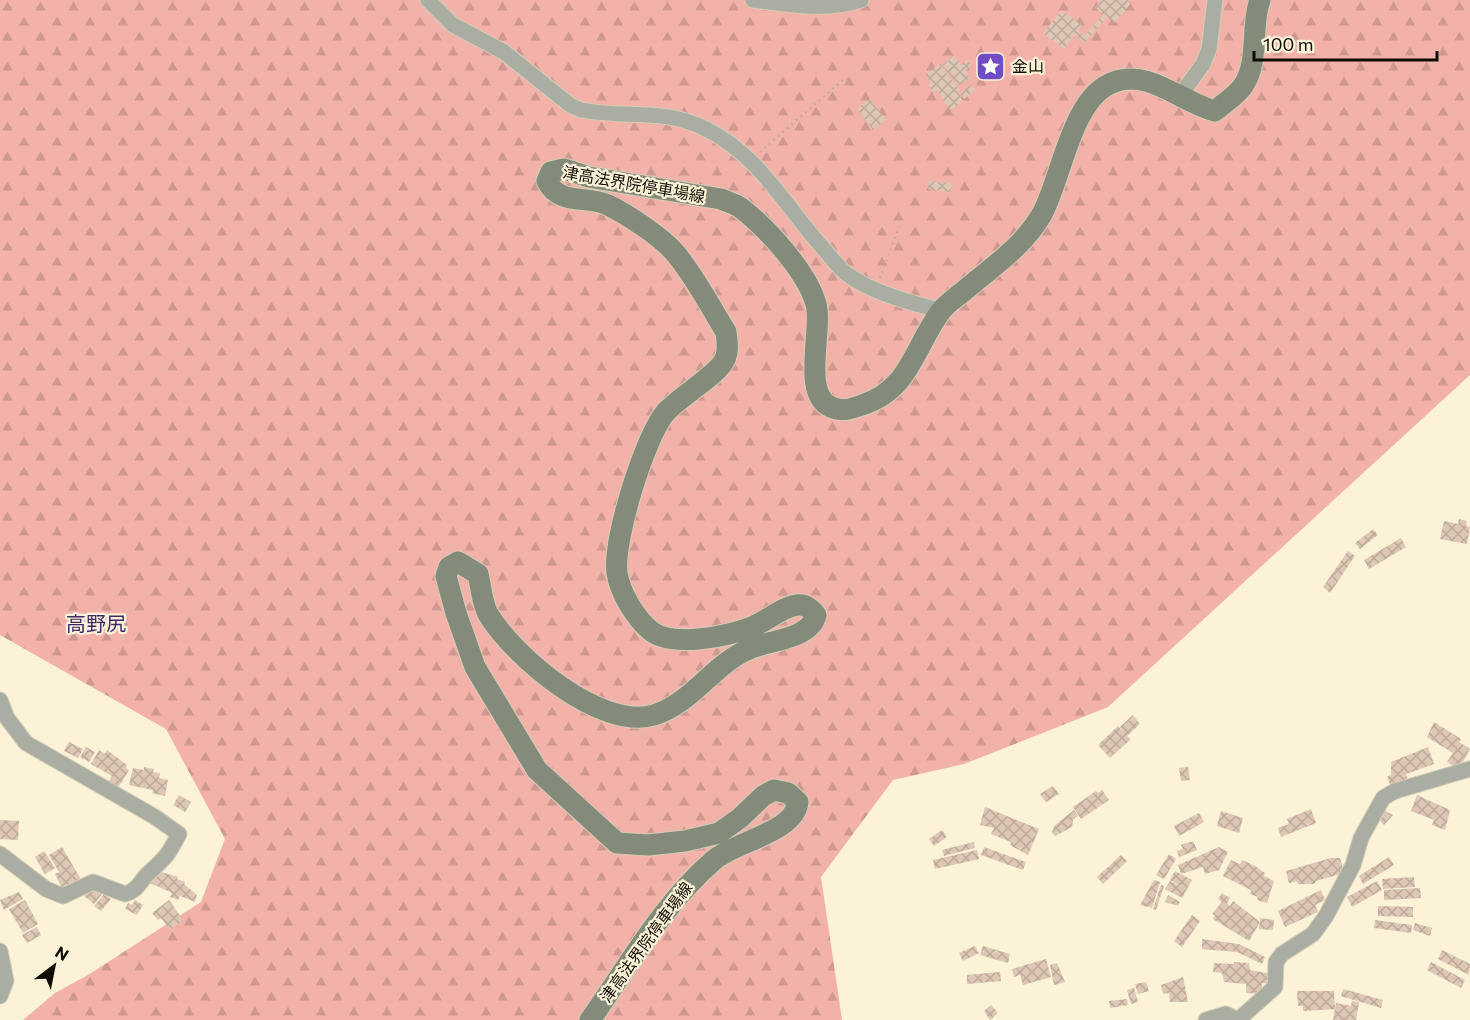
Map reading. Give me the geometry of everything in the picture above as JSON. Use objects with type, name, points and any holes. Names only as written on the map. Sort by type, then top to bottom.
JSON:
[{"type":"main road","name":"津高法界院停車場線","points":[[590,1020],[674,899],[694,877],[718,857],[788,823],[797,813],[798,802],[788,793],[774,790],[763,796],[740,819],[719,833],[685,841],[648,845],[618,843],[537,770],[475,667],[446,576],[449,567],[458,562],[478,574],[486,611],[502,635],[528,660],[600,710],[625,717],[654,715],[681,701],[745,650],[805,632],[814,623],[816,615],[809,607],[798,605],[751,627],[705,638],[672,640],[652,632],[637,616],[617,574],[618,549],[623,522],[638,472],[664,415],[693,387],[717,370],[725,359],[728,346],[726,332],[676,255],[664,242],[607,205],[560,197],[551,189],[548,181],[551,172],[564,169],[589,177],[721,199],[740,207],[804,276],[816,306],[816,390],[829,406],[845,411],[875,401],[901,381],[941,310],[1030,232],[1042,213],[1082,115],[1094,94],[1111,82],[1131,77],[1154,82],[1179,97],[1215,111],[1244,86],[1252,60],[1256,11],[1260,0]]},
{"type":"street","points":[[428,0],[453,25],[504,52],[570,105],[581,110],[665,114],[705,129],[752,159],[808,232],[847,274],[899,299],[941,310]]},
{"type":"street","points":[[753,0],[795,5],[840,5],[861,0]]},
{"type":"street","points":[[1179,97],[1209,49],[1215,0]]},
{"type":"street","points":[[0,700],[7,717],[26,743],[180,834],[165,861],[148,873],[139,887],[125,894],[93,882],[63,896],[46,889],[0,854]]},
{"type":"street","points":[[1206,1020],[1226,1014],[1238,1020],[1275,987],[1276,962],[1282,954],[1312,934],[1326,916],[1353,866],[1361,838],[1383,798],[1395,790],[1470,769]]},
{"type":"street","points":[[0,951],[6,981],[0,996]]},
{"type":"path","points":[[752,159],[843,80]]},
{"type":"path","points":[[876,289],[899,227]]},
{"type":"green space","points":[[0,0],[1470,0],[1470,375],[1108,707],[964,764],[893,780],[821,877],[842,1020],[23,1020],[55,993],[88,975],[201,902],[225,839],[166,729],[0,635]]},
{"type":"building","points":[[1101,0],[1127,0],[1131,3],[1115,23],[1107,17],[1084,43],[1075,34],[1064,49],[1043,33],[1061,11],[1082,24],[1078,31],[1084,36],[1103,15],[1095,7]]},
{"type":"building","points":[[954,56],[961,65],[967,60],[971,66],[965,71],[970,78],[958,86],[942,65]]},
{"type":"building","points":[[940,64],[959,90],[957,91],[963,101],[950,111],[937,90],[934,93],[928,85],[931,83],[925,75]]},
{"type":"building","points":[[971,85],[975,90],[964,99],[960,94]]},
{"type":"building","points":[[870,99],[886,120],[873,130],[857,109]]},
{"type":"building","points":[[929,181],[952,184],[950,192],[928,189]]},
{"type":"building","points":[[1459,519],[1467,521],[1466,526],[1470,527],[1467,544],[1440,539],[1444,521],[1458,524]]},
{"type":"building","points":[[1373,529],[1378,535],[1360,549],[1355,543]]},
{"type":"building","points":[[1401,538],[1406,547],[1369,569],[1364,560]]},
{"type":"building","points":[[1348,551],[1355,556],[1330,593],[1323,587]]},
{"type":"building","points":[[1133,715],[1140,724],[1127,736],[1131,739],[1110,758],[1098,745],[1118,726],[1124,732],[1120,727]]},
{"type":"building","points":[[1434,722],[1461,739],[1459,742],[1470,749],[1460,767],[1456,768],[1447,762],[1453,753],[1427,737]]},
{"type":"building","points":[[69,742],[83,749],[78,758],[64,751]]},
{"type":"building","points":[[86,747],[95,752],[89,762],[80,757]]},
{"type":"building","points":[[1428,747],[1434,764],[1406,774],[1408,780],[1391,787],[1387,777],[1391,775],[1391,762]]},
{"type":"building","points":[[99,750],[105,754],[107,750],[127,765],[126,768],[129,770],[118,788],[108,783],[112,776],[91,764]]},
{"type":"building","points":[[144,767],[154,769],[153,772],[160,773],[159,778],[168,780],[165,796],[152,793],[153,790],[129,785],[133,768],[144,770]]},
{"type":"building","points":[[1188,767],[1190,780],[1181,781],[1179,768]]},
{"type":"building","points":[[1053,786],[1059,794],[1046,802],[1040,794]]},
{"type":"building","points":[[1102,790],[1109,800],[1081,819],[1073,807],[1096,791],[1098,793]]},
{"type":"building","points":[[179,795],[191,802],[185,812],[173,805]]},
{"type":"building","points":[[1417,795],[1450,810],[1445,830],[1432,825],[1434,820],[1411,811]]},
{"type":"building","points":[[985,807],[1039,829],[1028,855],[1010,845],[1011,842],[991,834],[994,828],[980,825]]},
{"type":"building","points":[[1311,809],[1316,823],[1281,837],[1278,828],[1289,824],[1287,819]]},
{"type":"building","points":[[1074,810],[1078,816],[1073,820],[1072,827],[1055,836],[1052,832],[1055,825]]},
{"type":"building","points":[[1383,810],[1393,815],[1384,825],[1376,817]]},
{"type":"building","points":[[1221,811],[1243,818],[1239,833],[1217,826]]},
{"type":"building","points":[[1199,813],[1204,822],[1179,836],[1174,826]]},
{"type":"building","points":[[0,820],[19,821],[18,840],[0,839]]},
{"type":"building","points":[[942,830],[947,837],[934,846],[929,839]]},
{"type":"building","points":[[1193,841],[1197,850],[1179,857],[1177,851],[1183,849],[1181,845]]},
{"type":"building","points":[[974,842],[975,848],[944,856],[942,850]]},
{"type":"building","points":[[62,847],[82,881],[64,892],[55,874],[59,872],[49,855]]},
{"type":"building","points":[[984,847],[1026,862],[1023,870],[981,855]]},
{"type":"building","points":[[1219,847],[1228,852],[1219,870],[1205,874],[1203,867],[1181,874],[1178,865]]},
{"type":"building","points":[[977,850],[979,859],[935,869],[933,860]]},
{"type":"building","points":[[44,851],[55,868],[45,874],[35,857]]},
{"type":"building","points":[[1169,854],[1176,859],[1164,879],[1156,875]]},
{"type":"building","points":[[1121,855],[1127,861],[1103,884],[1097,877]]},
{"type":"building","points":[[1389,857],[1394,865],[1363,884],[1359,876]]},
{"type":"building","points":[[1331,858],[1340,858],[1344,873],[1316,881],[1314,884],[1298,884],[1297,881],[1289,883],[1286,871]]},
{"type":"building","points":[[1231,860],[1240,864],[1242,860],[1255,866],[1265,873],[1264,876],[1274,881],[1267,903],[1257,900],[1258,897],[1250,894],[1251,890],[1223,876]]},
{"type":"building","points":[[155,870],[178,877],[177,879],[185,882],[184,884],[197,895],[195,902],[180,896],[178,900],[170,897],[172,893],[150,883]]},
{"type":"building","points":[[1175,871],[1192,880],[1182,898],[1165,889],[1170,881],[1183,888],[1170,880]]},
{"type":"building","points":[[1414,877],[1415,887],[1383,889],[1382,879]]},
{"type":"building","points":[[1154,880],[1160,882],[1152,908],[1140,905]]},
{"type":"building","points":[[1377,881],[1382,890],[1352,907],[1347,897]]},
{"type":"building","points":[[93,885],[103,893],[94,904],[84,896]]},
{"type":"building","points":[[1161,885],[1164,886],[1156,910],[1153,909]]},
{"type":"building","points":[[1420,888],[1421,898],[1384,900],[1384,890]]},
{"type":"building","points":[[1321,890],[1325,900],[1315,905],[1318,912],[1285,927],[1278,911]]},
{"type":"building","points":[[19,892],[23,899],[4,910],[0,900]]},
{"type":"building","points":[[1222,893],[1230,898],[1227,904],[1230,906],[1233,901],[1260,922],[1249,941],[1213,919],[1215,915],[1212,914],[1222,902],[1218,899]]},
{"type":"building","points":[[104,894],[111,899],[101,911],[94,906]]},
{"type":"building","points":[[1168,895],[1180,902],[1178,906],[1165,902]]},
{"type":"building","points":[[25,900],[38,924],[23,933],[9,909]]},
{"type":"building","points":[[135,900],[143,905],[137,915],[125,909],[128,903],[132,905]]},
{"type":"building","points":[[169,900],[183,920],[170,930],[161,918],[158,920],[152,913]]},
{"type":"building","points":[[1378,906],[1413,907],[1413,917],[1378,916]]},
{"type":"building","points":[[1192,915],[1200,921],[1182,947],[1174,941]]},
{"type":"building","points":[[1260,918],[1274,920],[1273,930],[1259,929]]},
{"type":"building","points":[[1375,920],[1412,925],[1411,933],[1374,928]]},
{"type":"building","points":[[1415,923],[1432,928],[1430,936],[1413,930]]},
{"type":"building","points":[[37,927],[41,935],[27,943],[22,935]]},
{"type":"building","points":[[1202,939],[1239,944],[1265,957],[1262,964],[1237,952],[1202,949]]},
{"type":"building","points":[[975,946],[979,953],[963,961],[959,953]]},
{"type":"building","points":[[983,946],[1010,954],[1008,963],[980,955]]},
{"type":"building","points":[[1442,950],[1470,964],[1469,975],[1438,959]]},
{"type":"building","points":[[1046,959],[1051,977],[1023,985],[1020,975],[1014,977],[1012,969]]},
{"type":"building","points":[[1234,962],[1249,963],[1250,970],[1271,974],[1269,984],[1262,983],[1261,994],[1246,993],[1246,984],[1224,982],[1222,973],[1213,972],[1214,963],[1234,964]]},
{"type":"building","points":[[1431,962],[1465,980],[1461,988],[1427,970]]},
{"type":"building","points":[[1057,963],[1065,982],[1054,985],[1050,965]]},
{"type":"building","points":[[1000,972],[1001,981],[967,984],[967,975]]},
{"type":"building","points":[[1183,977],[1188,1002],[1170,1002],[1169,993],[1163,994],[1161,985]]},
{"type":"building","points":[[1146,982],[1149,991],[1138,994],[1135,984]]},
{"type":"building","points":[[1134,988],[1138,1002],[1131,1004],[1127,990]]},
{"type":"building","points":[[1343,989],[1383,1000],[1381,1008],[1341,996]]},
{"type":"building","points":[[1297,991],[1334,991],[1335,1009],[1303,1011],[1303,1006],[1298,1006]]},
{"type":"building","points":[[1127,999],[1128,1005],[1110,1008],[1109,1001]]},
{"type":"building","points":[[1352,1001],[1359,1002],[1356,1020],[1333,1020],[1336,1003],[1351,1006]]},
{"type":"building","points":[[991,1005],[998,1013],[990,1020],[984,1011]]},
{"type":"place","name":"金山","points":[[991,66]]},
{"type":"district","name":"高野尻","points":[[96,624]]}]
